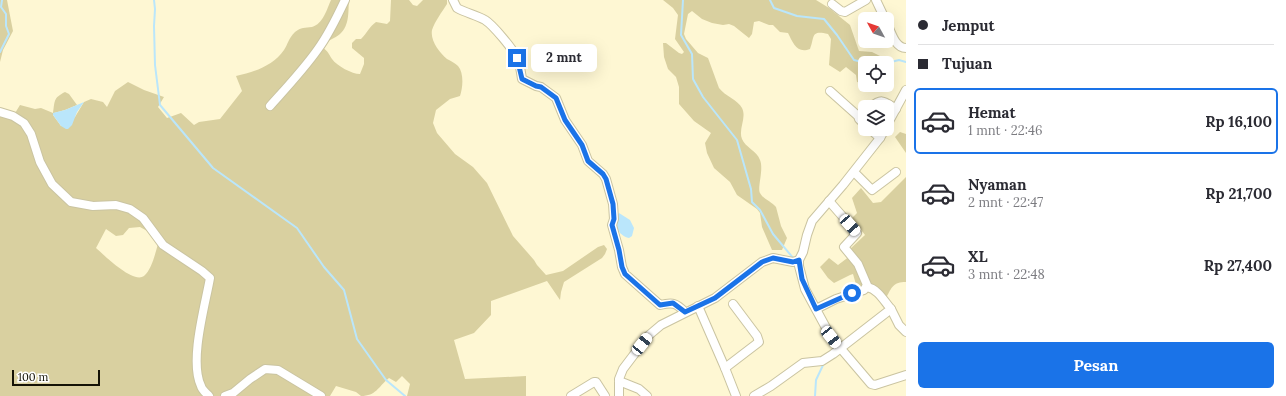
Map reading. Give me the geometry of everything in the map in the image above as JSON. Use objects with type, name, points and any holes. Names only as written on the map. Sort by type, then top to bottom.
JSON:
[{"type":"street","points":[[270,106],[319,48],[345,0]]},
{"type":"street","points":[[453,0],[457,8],[486,20],[495,28],[517,58],[522,79],[541,87],[556,98],[565,120],[582,145],[588,161],[603,174],[606,179],[613,204],[614,219],[612,225],[625,274],[660,305],[673,303],[685,312]]},
{"type":"street","points":[[832,4],[841,11],[845,12],[866,0]]},
{"type":"street","points":[[876,0],[882,12]]},
{"type":"street","points":[[894,37],[900,48],[906,48]]},
{"type":"street","points":[[894,113],[904,100],[906,90]]},
{"type":"street","points":[[830,91],[858,111]]},
{"type":"street","points":[[0,112],[13,116],[24,123],[31,134],[40,162],[52,184],[71,202],[93,206],[116,205],[130,209],[143,218],[162,245],[202,271],[210,278],[197,356],[197,375],[201,388],[209,396]]},
{"type":"street","points":[[797,261],[803,252],[810,225],[880,138]]},
{"type":"street","points":[[854,172],[872,190],[896,172]]},
{"type":"street","points":[[829,202],[857,233],[844,248],[858,264],[867,287]]},
{"type":"street","points":[[619,396],[620,374],[648,336],[661,325],[715,298],[762,262],[773,258],[797,261]]},
{"type":"street","points":[[797,261],[804,284],[831,337],[873,385],[906,375]]},
{"type":"street","points":[[816,309],[836,299],[864,290],[867,287],[873,288],[891,309],[899,326],[906,332]]},
{"type":"street","points":[[725,368],[759,342],[757,336],[733,304]]},
{"type":"street","points":[[698,306],[736,396]]},
{"type":"street","points":[[754,396],[771,386],[803,363],[822,360],[891,309]]},
{"type":"street","points":[[225,396],[233,394],[250,379],[265,369],[278,370],[321,396]]},
{"type":"street","points":[[619,381],[639,389],[647,396]]},
{"type":"street","points":[[570,396],[594,382],[596,382],[605,396]]},
{"type":"shaded area","points":[[0,0],[7,0],[13,31],[3,50],[0,62]]},
{"type":"shaded area","points":[[331,0],[349,0],[348,18],[340,34],[322,47],[341,67],[360,74],[364,64],[364,58],[352,48],[352,43],[356,39],[361,39],[376,22],[387,24],[390,21],[391,0],[409,0],[413,5],[417,6],[423,0],[447,0],[447,4],[432,30],[432,34],[434,42],[441,53],[460,69],[462,76],[462,88],[460,96],[450,99],[436,110],[433,123],[437,133],[455,154],[473,167],[487,183],[513,236],[546,275],[563,271],[598,247],[604,245],[607,249],[602,258],[564,282],[560,300],[547,281],[491,301],[491,315],[474,333],[454,340],[465,379],[526,376],[526,396],[407,396],[410,384],[402,376],[396,382],[389,378],[374,393],[366,396],[361,396],[356,392],[336,386],[330,396],[0,396],[0,113],[12,118],[20,105],[35,109],[41,108],[53,113],[56,98],[65,92],[69,94],[77,105],[54,113],[53,115],[61,126],[75,117],[84,102],[91,99],[103,102],[107,107],[115,91],[128,82],[144,90],[164,97],[158,107],[167,118],[181,113],[194,125],[199,122],[220,119],[242,91],[236,76],[263,68],[280,56],[289,39],[297,30],[312,27],[322,20]],"holes":[[[140,227],[149,232],[158,244],[151,265],[144,276],[139,277],[126,273],[96,248],[106,229],[116,236],[123,235],[129,228]]]},
{"type":"shaded area","points":[[663,0],[816,0],[829,8],[850,25],[859,51],[872,52],[880,56],[858,56],[858,82],[856,75],[846,67],[840,72],[829,65],[831,39],[828,34],[816,34],[813,38],[810,49],[802,50],[796,47],[788,33],[780,32],[773,25],[759,21],[754,22],[752,34],[749,38],[734,26],[729,24],[723,25],[712,23],[702,19],[692,11],[688,14],[684,34],[686,39],[698,53],[708,58],[719,88],[742,108],[744,116],[741,131],[742,139],[760,160],[761,168],[759,191],[763,197],[776,207],[781,226],[787,238],[782,250],[772,250],[762,227],[760,213],[757,209],[737,195],[730,182],[714,168],[707,153],[705,143],[711,133],[694,121],[679,104],[679,87],[676,77],[668,69],[664,57],[663,43],[666,43],[679,53],[682,54],[684,52],[675,39],[678,15],[673,8]]},
{"type":"shaded area","points":[[900,132],[906,134],[906,153],[895,137]]},
{"type":"shaded area","points":[[906,177],[906,282],[898,283],[893,286],[886,298],[869,282],[857,288],[853,274],[834,283],[828,278],[820,267],[829,258],[838,265],[850,256],[849,250],[865,235],[852,218],[857,213],[852,198],[861,188],[873,203],[881,202]]},
{"type":"water","points":[[84,102],[77,112],[72,125],[68,129],[61,126],[53,115],[53,113]]},
{"type":"water","points":[[619,213],[630,220],[634,228],[632,236],[629,238],[622,235],[617,228],[616,220]]},
{"type":"waterway","points":[[0,52],[9,34],[6,26],[6,14],[1,7],[2,0]]},
{"type":"waterway","points":[[154,0],[155,65],[160,105],[213,168],[297,228],[324,267],[344,290],[357,339],[386,380],[405,396]]},
{"type":"waterway","points":[[683,0],[681,35],[692,54],[693,79],[703,97],[737,140],[751,189],[752,202],[760,210],[773,234],[794,259]]},
{"type":"waterway","points":[[770,0],[774,8],[797,16],[824,19],[854,60],[858,61]]},
{"type":"waterway","points":[[894,61],[899,60],[906,62]]},
{"type":"waterway","points":[[815,396],[816,380],[824,363]]},
{"type":"route","points":[[517,58],[522,79],[541,87],[556,98],[565,120],[582,145],[588,161],[603,174],[606,179],[613,204],[614,219],[612,225],[625,274],[660,305],[673,303],[685,312],[715,298],[750,270],[762,262],[773,258],[793,262],[799,260],[802,279],[816,309],[852,293]]}]
